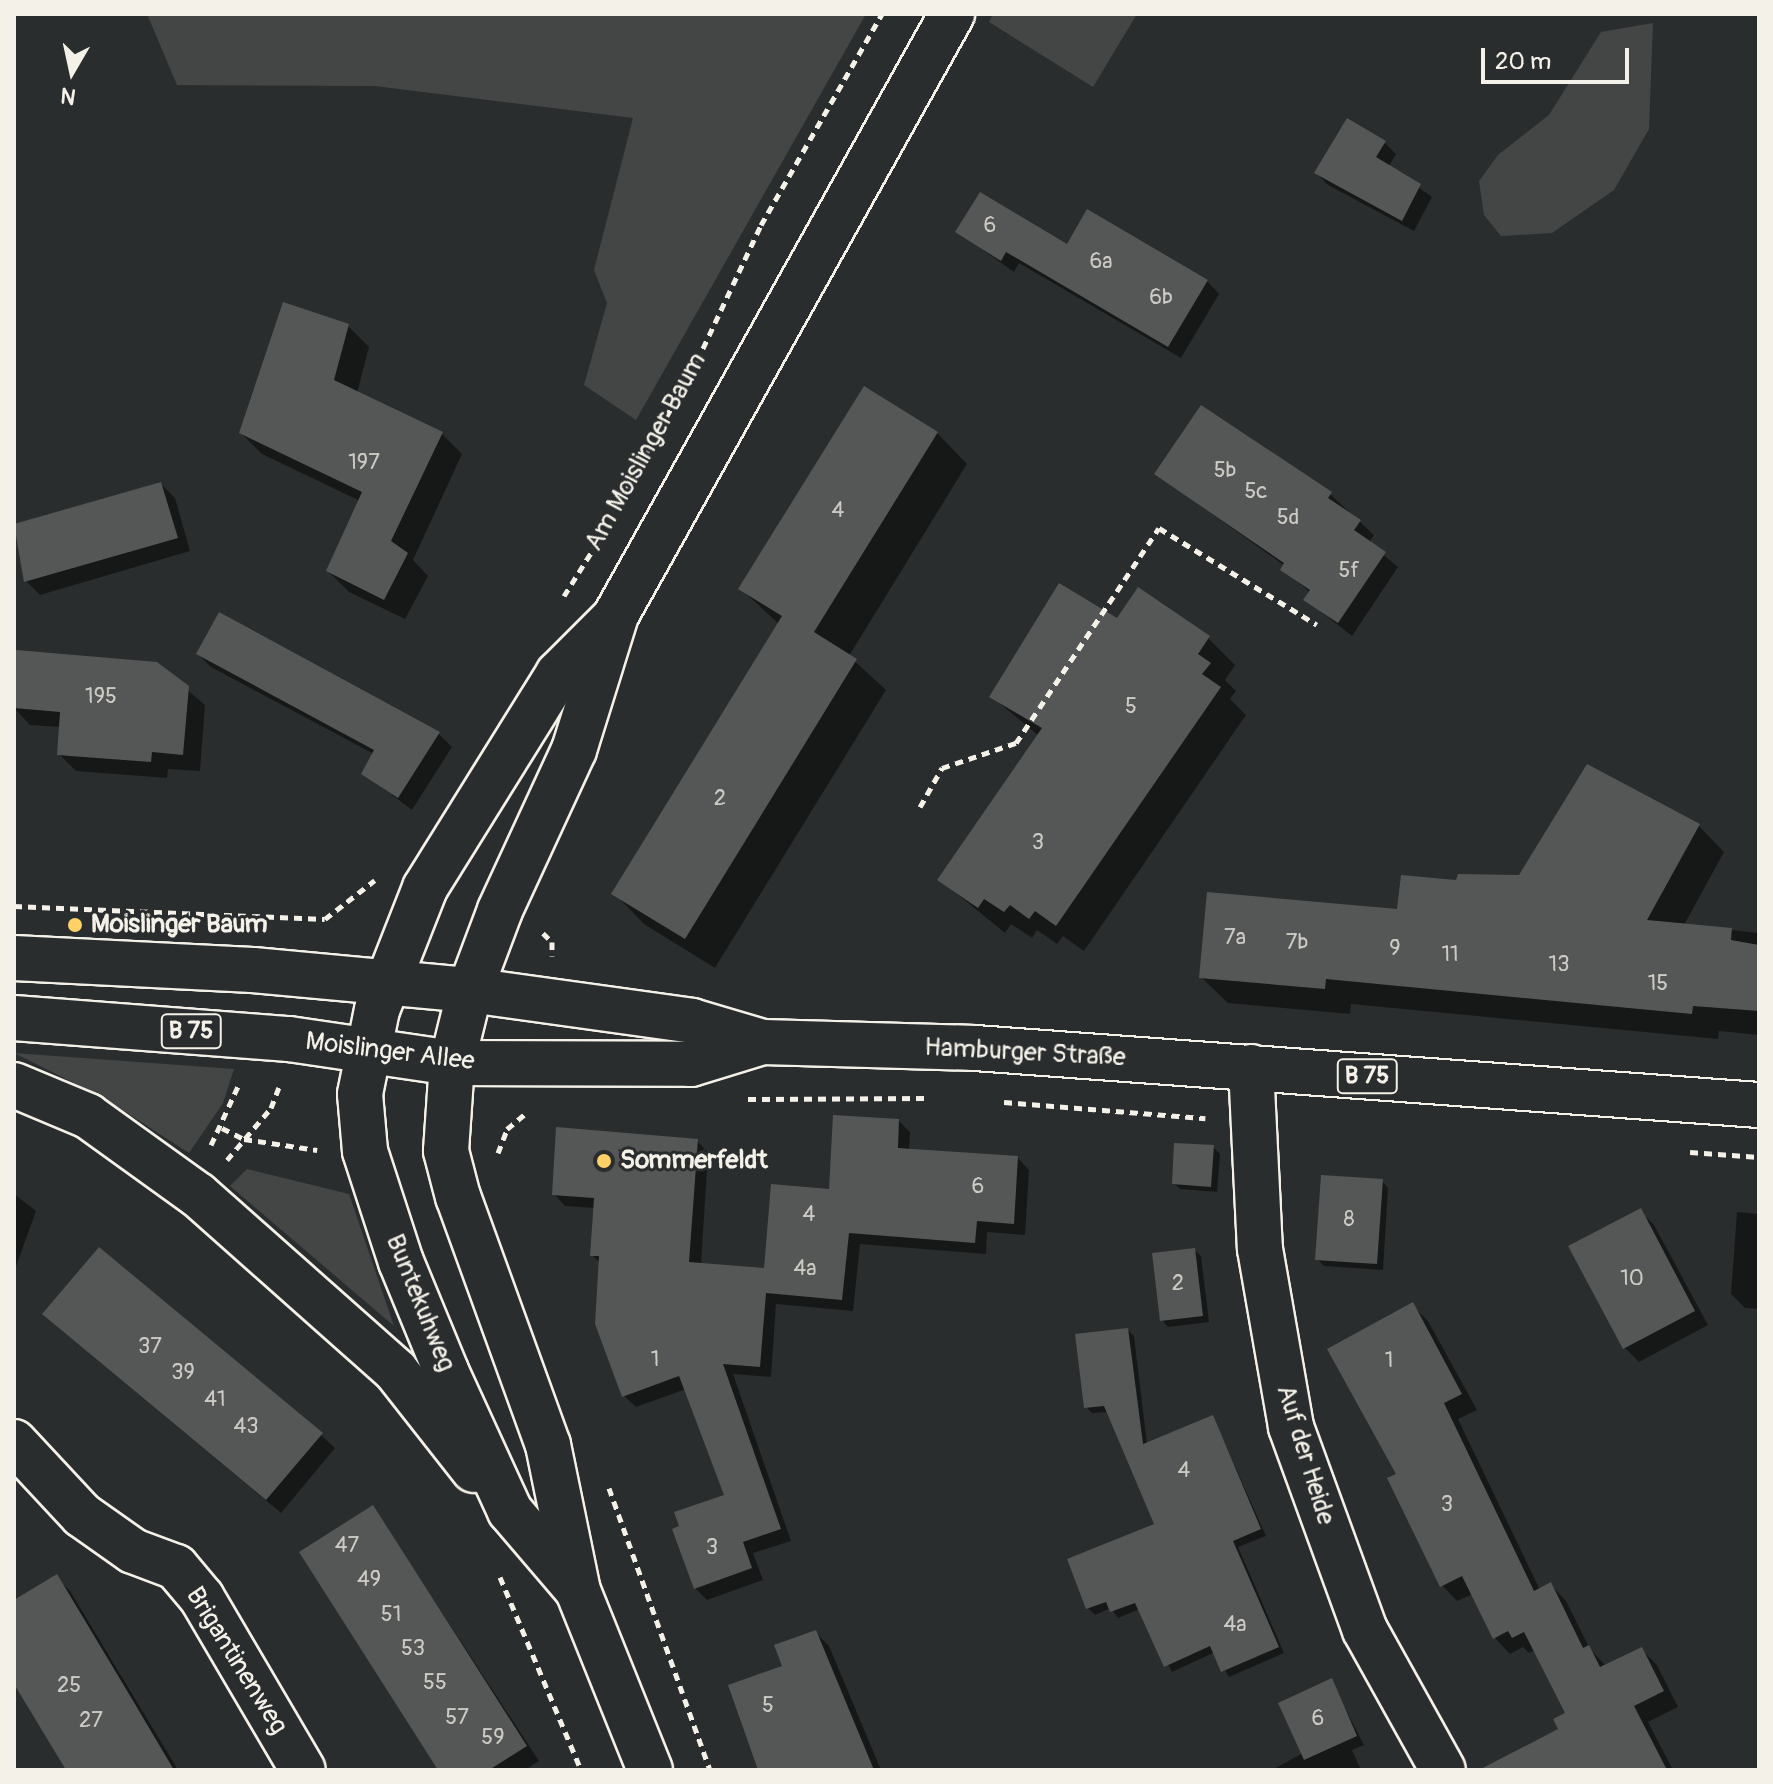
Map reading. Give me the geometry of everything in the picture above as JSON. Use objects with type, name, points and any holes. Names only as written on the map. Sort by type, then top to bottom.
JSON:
[{"type":"main road","name":"Am Moislinger Baum","points":[[452,1063],[470,990],[500,910],[574,750],[616,615],[952,14]]},
{"type":"main road","name":"Am Moislinger Baum","points":[[387,984],[425,888],[501,761],[558,674],[616,615]]},
{"type":"main road","name":"Hamburger Straße","points":[[14,958],[295,974],[470,990],[692,1021],[763,1042],[975,1048],[1759,1105]]},
{"type":"main road","name":"Buntekuhweg","points":[[387,984],[367,1050],[360,1094],[365,1151],[401,1262],[510,1511],[578,1591]]},
{"type":"main road","name":"Moislinger Allee","points":[[14,1018],[289,1039],[452,1063],[691,1064],[763,1042]]},
{"type":"main road","name":"Buntekuhweg","points":[[452,1063],[446,1151],[548,1445],[578,1591],[650,1770]]},
{"type":"main road","name":"Auf der Heide","points":[[1251,1067],[1256,1119],[1260,1249],[1291,1427],[1365,1630],[1443,1770]]},
{"type":"main road","points":[[14,1085],[88,1116],[198,1195],[295,1276],[396,1371],[510,1511]]},
{"type":"main road","name":"Brigantinenweg","points":[[14,1442],[82,1515],[133,1551],[176,1567],[202,1598],[303,1770]]},
{"type":"path","name":"Am Moislinger Baum","points":[[615,510],[697,361],[761,225],[882,14]]},
{"type":"path","points":[[920,807],[942,768],[1016,743],[1159,528],[1317,625]]},
{"type":"path","name":"Am Moislinger Baum","points":[[561,601],[600,537]]},
{"type":"path","points":[[14,906],[325,919],[356,900],[381,874]]},
{"type":"path","points":[[740,1099],[943,1098]]},
{"type":"path","points":[[989,1101],[1256,1119]]},
{"type":"path","points":[[222,1128],[244,1139]]},
{"type":"path","points":[[1680,1151],[1759,1157]]},
{"type":"path","points":[[493,1566],[581,1770]]},
{"type":"shaded area","points":[[147,14],[866,14],[636,420],[584,385],[607,303],[594,270],[633,118],[375,86],[177,85]]},
{"type":"shaded area","points":[[993,14],[1137,14],[1093,87],[989,22]]},
{"type":"shaded area","points":[[1653,23],[1649,129],[1614,190],[1552,233],[1501,236],[1484,215],[1479,181],[1498,155],[1549,115],[1601,32]]},
{"type":"shaded area","points":[[14,1053],[234,1069],[223,1103],[189,1153],[104,1098]]},
{"type":"shaded area","points":[[247,1169],[349,1194],[394,1326],[230,1186]]},
{"type":"building","points":[[1347,118],[1386,141],[1376,157],[1421,184],[1402,221],[1314,173]]},
{"type":"building","points":[[980,192],[1067,244],[1087,209],[1208,280],[1168,347],[1006,252],[1001,261],[955,232]]},
{"type":"building","points":[[283,302],[349,324],[334,380],[443,432],[391,541],[408,553],[384,600],[326,571],[362,492],[239,433]]},
{"type":"building","points":[[864,386],[938,432],[814,632],[857,659],[685,939],[611,894],[782,616],[738,589]]},
{"type":"building","points":[[1201,405],[1332,492],[1328,498],[1361,520],[1354,530],[1386,552],[1338,623],[1303,600],[1310,590],[1280,570],[1284,563],[1154,474]]},
{"type":"building","points":[[161,482],[178,538],[24,582],[14,524]]},
{"type":"building","points":[[1059,583],[1117,618],[1138,587],[1210,636],[1198,654],[1211,663],[1202,674],[1221,687],[1056,926],[1035,911],[1029,919],[1010,905],[1004,912],[984,899],[978,908],[937,880],[1042,728],[989,697]]},
{"type":"building","points":[[219,612],[440,732],[398,798],[361,774],[374,750],[196,654]]},
{"type":"building","points":[[16,650],[157,662],[189,686],[183,755],[152,752],[151,762],[57,755],[60,712],[14,708]]},
{"type":"building","points":[[1587,764],[1700,824],[1647,920],[1732,928],[1731,940],[1759,945],[1759,1011],[1693,1006],[1692,1014],[1326,979],[1325,989],[1199,978],[1207,892],[1397,909],[1401,875],[1456,880],[1458,874],[1519,875]]},
{"type":"building","points":[[833,1115],[899,1119],[898,1148],[1018,1156],[1014,1224],[977,1221],[975,1243],[849,1233],[842,1300],[766,1293],[760,1367],[723,1364],[781,1529],[743,1542],[752,1568],[694,1589],[672,1529],[679,1526],[674,1512],[724,1495],[679,1376],[622,1397],[595,1324],[599,1256],[590,1256],[594,1198],[552,1195],[556,1127],[698,1139],[689,1262],[764,1268],[771,1184],[829,1189]]},
{"type":"building","points":[[1174,1143],[1214,1145],[1211,1187],[1172,1184]]},
{"type":"building","points":[[1321,1175],[1383,1179],[1377,1264],[1315,1260]]},
{"type":"building","points":[[1641,1208],[1695,1311],[1623,1349],[1568,1246]]},
{"type":"building","points":[[99,1247],[323,1433],[266,1500],[42,1314]]},
{"type":"building","points":[[1195,1248],[1203,1316],[1160,1321],[1152,1253]]},
{"type":"building","points":[[1413,1302],[1462,1394],[1444,1403],[1534,1591],[1551,1582],[1583,1648],[1589,1645],[1600,1667],[1642,1647],[1664,1691],[1634,1706],[1667,1770],[1479,1770],[1558,1729],[1553,1719],[1565,1713],[1524,1632],[1512,1638],[1508,1631],[1493,1639],[1462,1576],[1440,1587],[1387,1478],[1396,1474],[1327,1349]]},
{"type":"building","points":[[1128,1328],[1143,1444],[1213,1415],[1261,1529],[1233,1541],[1279,1647],[1221,1672],[1210,1646],[1164,1667],[1135,1603],[1110,1612],[1106,1602],[1086,1609],[1067,1559],[1154,1524],[1104,1406],[1084,1408],[1075,1334]]},
{"type":"building","points":[[373,1505],[527,1746],[489,1770],[438,1770],[299,1552]]},
{"type":"building","points":[[57,1574],[174,1770],[66,1770],[14,1684],[14,1600]]},
{"type":"building","points":[[816,1630],[874,1770],[758,1770],[728,1685],[782,1666],[774,1645]]},
{"type":"building","points":[[1332,1678],[1357,1736],[1304,1760],[1278,1703]]},
{"type":"place","name":"Moislinger Baum","points":[[75,925]]},
{"type":"place","name":"Sommerfeldt","points":[[604,1161]]}]
